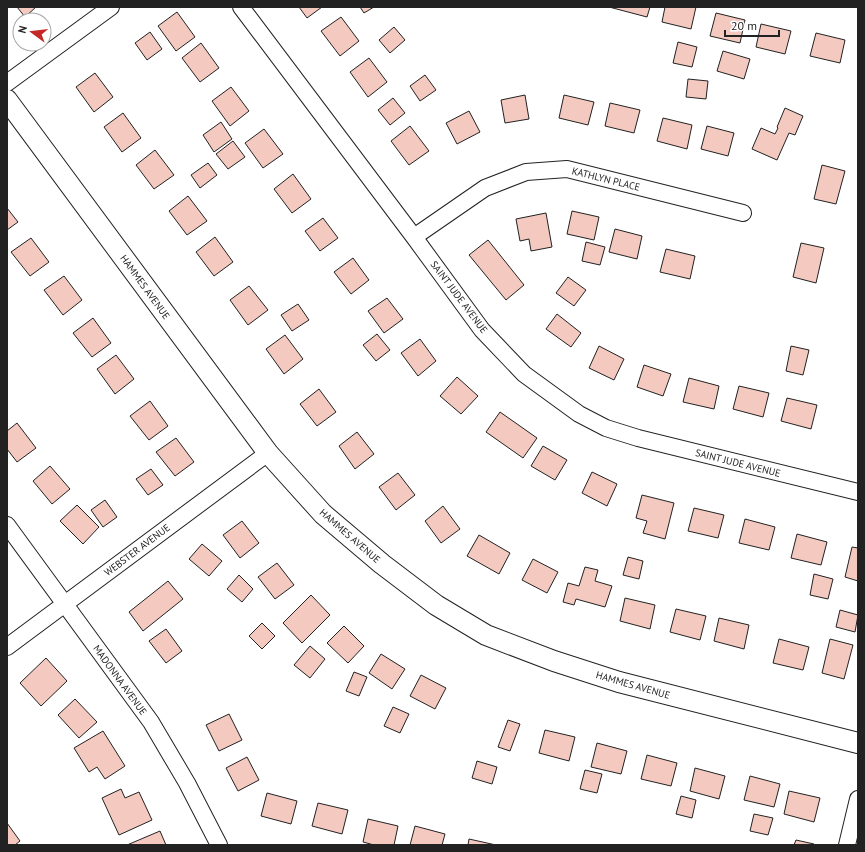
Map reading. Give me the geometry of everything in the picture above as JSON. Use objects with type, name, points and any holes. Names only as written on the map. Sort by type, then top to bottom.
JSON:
[{"type":"street","points":[[7,83],[111,7]]},
{"type":"street","name":"SAINT JUDE AVENUE","points":[[241,7],[482,330],[524,374],[579,414],[606,428],[638,438],[858,492]]},
{"type":"street","name":"HAMMES AVENUE","points":[[7,100],[268,453],[324,514],[382,564],[436,605],[486,635],[554,661],[619,682],[858,744]]},
{"type":"street","name":"KATHLYN PLACE","points":[[414,237],[486,188],[526,172],[567,169],[742,213]]},
{"type":"street","name":"WEBSTER AVENUE","points":[[7,646],[268,453]]},
{"type":"street","name":"MADONNA AVENUE","points":[[7,525],[151,722],[187,782],[219,845]]},
{"type":"street","points":[[847,845],[858,800]]},
{"type":"building","points":[[17,7],[36,7],[30,12],[21,12]]},
{"type":"building","points":[[299,7],[322,7],[307,18]]},
{"type":"building","points":[[360,7],[374,7],[364,13]]},
{"type":"building","points":[[609,7],[650,7],[647,17]]},
{"type":"building","points":[[665,7],[696,7],[691,29],[662,22]]},
{"type":"building","points":[[177,12],[195,37],[176,51],[158,26]]},
{"type":"building","points":[[716,13],[745,20],[740,43],[710,36]]},
{"type":"building","points":[[341,17],[359,41],[340,56],[321,31]]},
{"type":"building","points":[[761,24],[791,31],[785,54],[756,47]]},
{"type":"building","points":[[394,27],[405,40],[390,53],[379,40]]},
{"type":"building","points":[[150,32],[162,49],[147,60],[135,43]]},
{"type":"building","points":[[816,33],[845,40],[840,63],[810,56]]},
{"type":"building","points":[[678,42],[697,47],[692,67],[673,63]]},
{"type":"building","points":[[201,43],[219,68],[200,82],[182,58]]},
{"type":"building","points":[[723,51],[750,59],[744,79],[717,71]]},
{"type":"building","points":[[369,58],[387,82],[368,97],[350,72]]},
{"type":"building","points":[[95,73],[113,97],[94,112],[76,87]]},
{"type":"building","points":[[425,75],[436,90],[420,101],[410,86]]},
{"type":"building","points":[[688,79],[708,81],[706,99],[686,97]]},
{"type":"building","points":[[231,87],[249,111],[230,126],[212,101]]},
{"type":"building","points":[[525,95],[529,119],[505,123],[501,100]]},
{"type":"building","points":[[564,95],[594,102],[588,125],[559,118]]},
{"type":"building","points":[[393,98],[405,113],[390,125],[378,110]]},
{"type":"building","points":[[610,103],[640,110],[634,133],[605,126]]},
{"type":"building","points":[[785,108],[803,116],[795,135],[789,133],[777,160],[752,149],[761,128],[775,134]]},
{"type":"building","points":[[469,111],[480,132],[457,144],[446,123]]},
{"type":"building","points":[[123,113],[141,138],[122,152],[104,127]]},
{"type":"building","points":[[663,118],[692,125],[687,149],[657,141]]},
{"type":"building","points":[[221,122],[232,139],[214,152],[203,135]]},
{"type":"building","points":[[410,126],[429,151],[409,165],[391,141]]},
{"type":"building","points":[[707,126],[734,133],[728,156],[701,149]]},
{"type":"building","points":[[264,129],[283,154],[263,168],[245,143]]},
{"type":"building","points":[[233,141],[245,157],[228,169],[216,154]]},
{"type":"building","points":[[155,150],[174,175],[154,189],[136,165]]},
{"type":"building","points":[[208,163],[217,175],[200,188],[191,175]]},
{"type":"building","points":[[822,165],[845,171],[836,204],[814,199]]},
{"type":"building","points":[[293,174],[311,199],[292,213],[274,189]]},
{"type":"building","points":[[188,196],[207,221],[187,235],[169,211]]},
{"type":"building","points":[[7,208],[18,222],[7,230]]},
{"type":"building","points":[[572,211],[599,217],[594,240],[567,234]]},
{"type":"building","points":[[546,213],[552,247],[531,251],[529,239],[520,241],[516,219]]},
{"type":"building","points":[[323,218],[338,238],[320,251],[305,231]]},
{"type":"building","points":[[615,229],[642,236],[637,259],[609,252]]},
{"type":"building","points":[[215,237],[233,262],[214,276],[196,252]]},
{"type":"building","points":[[31,238],[49,262],[30,276],[11,252]]},
{"type":"building","points":[[488,240],[524,285],[506,300],[469,255]]},
{"type":"building","points":[[586,242],[605,247],[600,265],[582,261]]},
{"type":"building","points":[[801,243],[824,248],[816,283],[793,277]]},
{"type":"building","points":[[666,249],[695,256],[690,279],[660,272]]},
{"type":"building","points":[[353,258],[369,280],[351,294],[334,272]]},
{"type":"building","points":[[64,276],[82,300],[63,315],[44,290]]},
{"type":"building","points":[[568,277],[586,290],[574,306],[556,293]]},
{"type":"building","points":[[249,286],[268,310],[248,325],[230,300]]},
{"type":"building","points":[[387,298],[403,319],[384,333],[368,311]]},
{"type":"building","points":[[298,304],[309,320],[292,331],[281,315]]},
{"type":"building","points":[[557,314],[581,333],[571,347],[546,329]]},
{"type":"building","points":[[93,318],[111,343],[92,357],[73,333]]},
{"type":"building","points":[[377,334],[390,350],[376,361],[363,345]]},
{"type":"building","points":[[285,335],[303,359],[284,374],[266,349]]},
{"type":"building","points":[[420,339],[436,361],[418,376],[401,353]]},
{"type":"building","points":[[599,346],[624,359],[614,380],[589,368]]},
{"type":"building","points":[[791,346],[809,350],[803,375],[786,371]]},
{"type":"building","points":[[116,355],[134,379],[115,394],[97,369]]},
{"type":"building","points":[[644,365],[671,374],[663,396],[637,387]]},
{"type":"building","points":[[457,377],[478,396],[461,414],[440,396]]},
{"type":"building","points":[[689,378],[719,386],[714,409],[683,402]]},
{"type":"building","points":[[739,386],[769,393],[763,417],[733,409]]},
{"type":"building","points":[[319,389],[336,412],[317,426],[300,404]]},
{"type":"building","points":[[787,398],[817,405],[811,429],[781,421]]},
{"type":"building","points":[[150,401],[168,426],[149,440],[130,416]]},
{"type":"building","points":[[500,412],[537,438],[523,458],[486,432]]},
{"type":"building","points":[[17,423],[36,448],[17,462],[7,449],[7,431]]},
{"type":"building","points":[[357,432],[374,454],[355,469],[339,446]]},
{"type":"building","points":[[176,438],[194,462],[175,476],[156,452]]},
{"type":"building","points":[[543,446],[567,460],[555,480],[531,466]]},
{"type":"building","points":[[50,466],[70,489],[52,504],[33,481]]},
{"type":"building","points":[[151,469],[163,485],[148,495],[136,479]]},
{"type":"building","points":[[592,472],[617,484],[607,506],[582,493]]},
{"type":"building","points":[[398,473],[415,495],[396,510],[379,487]]},
{"type":"building","points":[[642,495],[674,503],[665,539],[643,533],[647,521],[636,518]]},
{"type":"building","points":[[105,500],[117,517],[103,527],[91,510]]},
{"type":"building","points":[[77,505],[99,527],[83,544],[60,521]]},
{"type":"building","points":[[443,506],[460,529],[441,543],[425,521]]},
{"type":"building","points":[[694,508],[724,515],[718,538],[688,531]]},
{"type":"building","points":[[745,519],[775,527],[769,550],[739,543]]},
{"type":"building","points":[[242,521],[259,543],[240,558],[223,535]]},
{"type":"building","points":[[797,534],[827,542],[821,565],[791,558]]},
{"type":"building","points":[[479,535],[510,553],[499,574],[467,556]]},
{"type":"building","points":[[202,544],[222,561],[209,576],[189,559]]},
{"type":"building","points":[[852,547],[858,548],[858,581],[845,577]]},
{"type":"building","points":[[628,557],[643,561],[639,579],[623,575]]},
{"type":"building","points":[[533,559],[558,572],[547,593],[522,580]]},
{"type":"building","points":[[277,563],[294,585],[275,599],[258,577]]},
{"type":"building","points":[[585,567],[598,570],[595,581],[612,586],[605,607],[576,599],[574,605],[563,602],[568,583],[579,586]]},
{"type":"building","points":[[814,574],[833,579],[828,599],[810,595]]},
{"type":"building","points":[[239,575],[253,589],[242,602],[227,589]]},
{"type":"building","points":[[168,581],[183,599],[143,631],[129,612]]},
{"type":"building","points":[[311,595],[330,615],[302,643],[283,623]]},
{"type":"building","points":[[625,598],[655,605],[650,629],[620,621]]},
{"type":"building","points":[[676,609],[706,616],[700,640],[670,632]]},
{"type":"building","points":[[840,610],[858,615],[855,632],[836,627]]},
{"type":"building","points":[[719,618],[749,625],[744,649],[714,641]]},
{"type":"building","points":[[262,623],[275,636],[262,649],[249,636]]},
{"type":"building","points":[[344,626],[364,646],[348,663],[327,643]]},
{"type":"building","points":[[166,629],[182,651],[166,663],[149,641]]},
{"type":"building","points":[[779,639],[809,647],[803,670],[773,663]]},
{"type":"building","points":[[830,639],[853,645],[844,679],[822,673]]},
{"type":"building","points":[[310,646],[325,659],[310,678],[294,665]]},
{"type":"building","points":[[381,654],[405,669],[392,689],[369,673]]},
{"type":"building","points":[[46,658],[67,681],[41,706],[20,683]]},
{"type":"building","points":[[354,672],[367,677],[359,696],[346,691]]},
{"type":"building","points":[[421,675],[446,688],[435,709],[410,696]]},
{"type":"building","points":[[75,699],[97,722],[79,738],[58,715]]},
{"type":"building","points":[[393,707],[409,714],[400,733],[384,726]]},
{"type":"building","points":[[229,714],[242,740],[219,751],[206,725]]},
{"type":"building","points":[[508,720],[520,724],[510,751],[498,747]]},
{"type":"building","points":[[545,730],[575,737],[569,761],[539,753]]},
{"type":"building","points":[[103,731],[125,766],[105,779],[97,767],[89,772],[74,748]]},
{"type":"building","points":[[597,743],[627,751],[621,774],[591,767]]},
{"type":"building","points":[[647,755],[677,763],[671,786],[641,779]]},
{"type":"building","points":[[247,757],[259,780],[238,791],[226,768]]},
{"type":"building","points":[[477,761],[497,767],[492,784],[472,778]]},
{"type":"building","points":[[695,768],[725,776],[719,799],[690,791]]},
{"type":"building","points":[[585,770],[602,774],[597,793],[580,789]]},
{"type":"building","points":[[750,776],[780,784],[774,807],[744,800]]},
{"type":"building","points":[[121,789],[125,798],[139,792],[152,820],[119,835],[102,798]]},
{"type":"building","points":[[789,791],[820,798],[814,822],[784,814]]},
{"type":"building","points":[[267,793],[297,801],[291,824],[261,816]]},
{"type":"building","points":[[681,796],[696,800],[692,818],[676,814]]},
{"type":"building","points":[[318,803],[348,810],[342,834],[312,826]]},
{"type":"building","points":[[754,814],[773,818],[768,835],[750,831]]},
{"type":"building","points":[[368,819],[398,826],[394,845],[374,845],[363,842]]},
{"type":"building","points":[[7,823],[20,841],[15,845],[7,845]]},
{"type":"building","points":[[415,826],[445,834],[442,845],[410,845]]},
{"type":"building","points":[[160,831],[166,845],[127,845]]},
{"type":"building","points":[[469,839],[496,845],[468,845]]},
{"type":"building","points":[[796,840],[814,844],[814,845],[794,845]]}]
